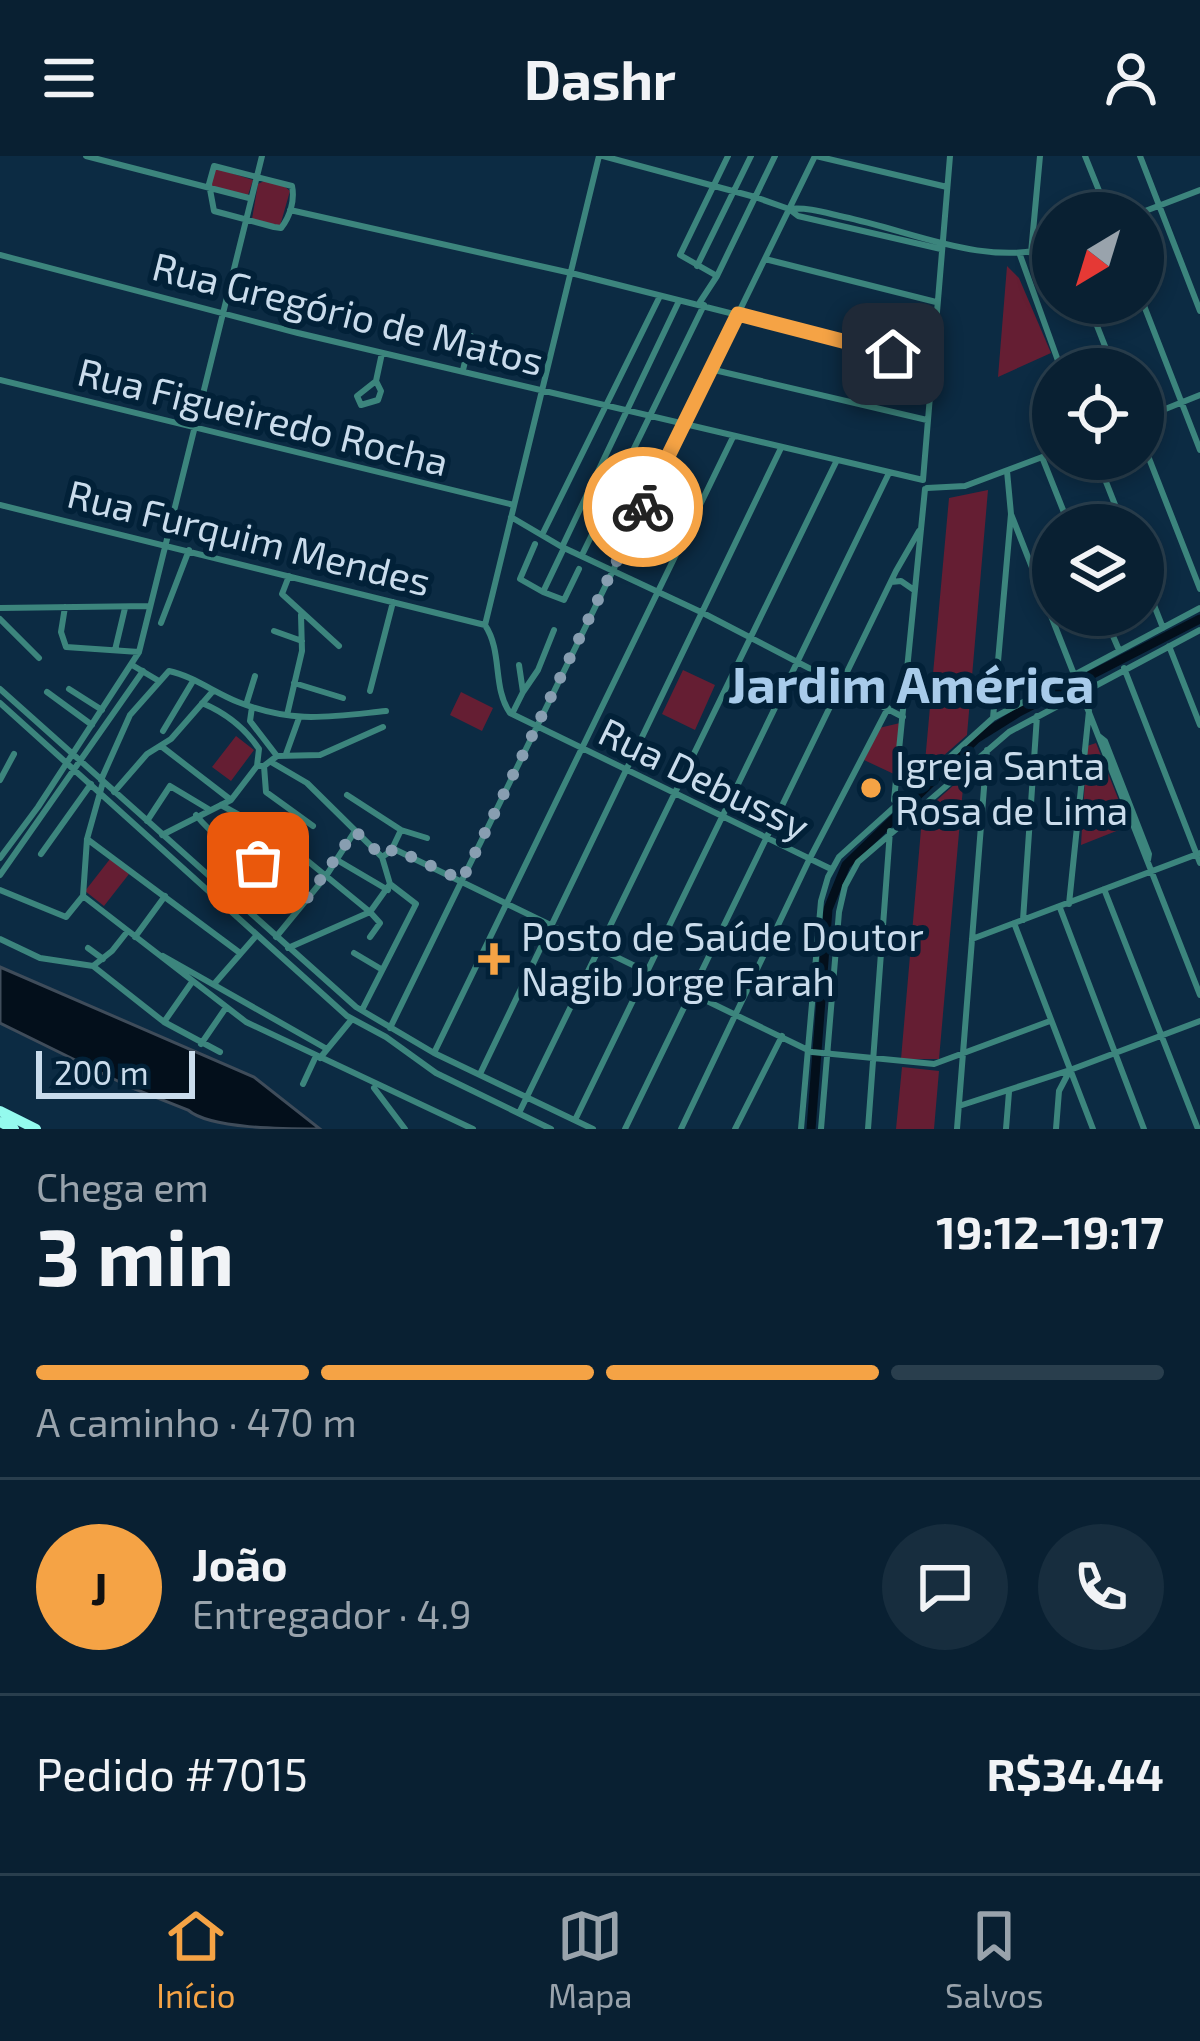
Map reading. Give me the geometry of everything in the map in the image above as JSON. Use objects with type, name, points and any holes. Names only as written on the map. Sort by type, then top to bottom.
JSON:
[{"type":"highway","points":[[0,1111],[36,1129]]},
{"type":"highway","points":[[0,1122],[14,1129]]},
{"type":"street","points":[[86,156],[250,198]]},
{"type":"street","points":[[0,858],[139,652],[262,156]]},
{"type":"street","points":[[512,715],[502,699],[495,645],[485,625],[602,156],[755,197],[789,208],[798,216],[863,225],[942,245],[1020,255],[1031,253],[1040,156]]},
{"type":"street","points":[[717,276],[684,260],[681,253],[728,156]]},
{"type":"street","points":[[697,266],[751,156]]},
{"type":"street","points":[[582,556],[775,156]]},
{"type":"street","points":[[390,1028],[816,156],[947,187]]},
{"type":"street","points":[[868,1129],[950,156]]},
{"type":"street","points":[[1085,156],[1100,192]]},
{"type":"street","points":[[1140,156],[1154,192]]},
{"type":"street","points":[[217,165],[292,187],[290,210],[280,228],[214,211],[210,188],[217,165]]},
{"type":"street","points":[[1164,204],[1200,190]]},
{"type":"street","points":[[290,210],[701,304],[932,364]]},
{"type":"street","points":[[1164,219],[1200,311]]},
{"type":"street","name":"Rua Gregório de Matos","points":[[0,255],[224,315],[889,473],[923,486],[965,486],[1007,471]]},
{"type":"street","points":[[1020,255],[1053,348]]},
{"type":"street","points":[[765,259],[937,302]]},
{"type":"street","points":[[542,536],[659,296]]},
{"type":"street","points":[[543,592],[680,300]]},
{"type":"street","points":[[1151,324],[1200,450]]},
{"type":"street","points":[[463,370],[471,336]]},
{"type":"street","points":[[376,381],[382,353]]},
{"type":"street","points":[[710,369],[927,420]]},
{"type":"street","name":"Rua Figueiredo Rocha","points":[[0,380],[514,505]]},
{"type":"street","points":[[1164,409],[1200,395]]},
{"type":"street","points":[[434,1052],[733,437]]},
{"type":"street","points":[[480,1074],[782,448]]},
{"type":"street","points":[[519,1113],[837,460]]},
{"type":"street","points":[[993,718],[1011,514],[1007,471],[1032,462]]},
{"type":"street","points":[[578,1124],[647,971],[889,473]]},
{"type":"street","points":[[1157,480],[1200,589]]},
{"type":"street","name":"Rua Furquim Mendes","points":[[0,505],[485,625]]},
{"type":"street","points":[[1011,514],[1200,995]]},
{"type":"street","points":[[511,518],[903,717]]},
{"type":"street","points":[[625,1129],[919,531]]},
{"type":"street","points":[[535,544],[520,579],[564,600],[579,569]]},
{"type":"street","points":[[161,622],[189,550]]},
{"type":"street","points":[[289,576],[282,594],[339,646]]},
{"type":"street","points":[[891,582],[901,581],[914,590]]},
{"type":"street","points":[[370,691],[393,602]]},
{"type":"street","points":[[116,650],[125,606]]},
{"type":"street","points":[[0,608],[150,606]]},
{"type":"street","points":[[65,607],[63,645],[74,650],[139,652]]},
{"type":"street","points":[[1164,627],[1200,608]]},
{"type":"street","points":[[287,715],[302,641],[301,615]]},
{"type":"street","points":[[0,619],[39,658]]},
{"type":"street","points":[[512,715],[538,670],[554,629]]},
{"type":"street","points":[[894,813],[993,718],[1124,668],[1200,629]]},
{"type":"street","points":[[274,631],[302,641]]},
{"type":"street","points":[[1113,636],[1118,650]]},
{"type":"street","points":[[802,1129],[821,901],[831,869],[844,850],[1037,716],[1118,650],[1146,636]]},
{"type":"street","points":[[1168,646],[1200,725]]},
{"type":"street","points":[[132,665],[161,679]]},
{"type":"street","points":[[519,665],[523,692]]},
{"type":"street","points":[[972,939],[1199,856],[1124,668]]},
{"type":"street","points":[[0,875],[143,671]]},
{"type":"street","points":[[0,890],[71,915],[82,896],[87,839],[102,781],[130,715],[173,671],[249,706],[299,718],[386,711]]},
{"type":"street","points":[[255,676],[249,717],[271,761],[266,792],[313,826]]},
{"type":"street","points":[[163,731],[193,681]]},
{"type":"street","points":[[294,683],[343,698]]},
{"type":"street","points":[[0,689],[361,1011],[593,1129]]},
{"type":"street","points":[[69,689],[102,710]]},
{"type":"street","points":[[114,792],[213,691]]},
{"type":"street","points":[[46,692],[92,725]]},
{"type":"street","points":[[994,701],[1007,710]]},
{"type":"street","points":[[0,703],[352,1019],[436,1073],[551,1129]]},
{"type":"street","points":[[202,703],[241,727],[271,761],[307,783],[382,856],[389,887]]},
{"type":"street","points":[[681,1129],[809,860],[888,708]]},
{"type":"street","points":[[1089,709],[1064,905],[1144,1129]]},
{"type":"street","name":"Rua Debussy","points":[[512,715],[831,869]]},
{"type":"street","points":[[1037,716],[1018,922],[1050,1021],[1093,1129]]},
{"type":"street","points":[[241,727],[249,717]]},
{"type":"street","points":[[162,835],[231,800],[271,761],[299,718]]},
{"type":"street","points":[[271,761],[320,755],[383,727]]},
{"type":"street","points":[[161,746],[231,800]]},
{"type":"street","points":[[957,1129],[987,750]]},
{"type":"street","points":[[0,780],[14,754]]},
{"type":"street","points":[[41,854],[91,784]]},
{"type":"street","points":[[147,821],[170,786],[210,810]]},
{"type":"street","points":[[347,795],[401,830],[427,838]]},
{"type":"street","points":[[221,806],[265,828],[370,911],[380,923],[370,937]]},
{"type":"street","points":[[196,815],[305,901]]},
{"type":"street","points":[[382,856],[392,849],[401,830]]},
{"type":"street","points":[[276,937],[326,876],[355,831]]},
{"type":"street","points":[[821,1129],[842,894],[858,862],[890,831]]},
{"type":"street","points":[[87,839],[240,953]]},
{"type":"street","points":[[0,841],[8,847]]},
{"type":"street","points":[[392,849],[810,1052],[934,1064],[1050,1021]]},
{"type":"street","points":[[303,1084],[318,1057],[361,1011],[416,904],[337,860]]},
{"type":"street","points":[[289,948],[370,911],[389,887]]},
{"type":"street","points":[[1104,889],[1198,1129]]},
{"type":"street","points":[[82,896],[255,1028],[473,1129]]},
{"type":"street","points":[[135,938],[165,896]]},
{"type":"street","points":[[215,983],[265,927]]},
{"type":"street","points":[[93,966],[127,932]]},
{"type":"street","points":[[0,939],[40,958],[93,966],[164,1022],[220,1052]]},
{"type":"street","points":[[88,948],[104,959]]},
{"type":"street","points":[[354,953],[382,969]]},
{"type":"street","points":[[160,956],[327,1049]]},
{"type":"street","points":[[164,1022],[201,976]]},
{"type":"street","points":[[201,1044],[225,1009]]},
{"type":"street","points":[[959,1106],[1200,1021]]},
{"type":"street","points":[[735,1129],[782,1036]]},
{"type":"street","points":[[1056,1129],[1059,1091],[1070,1070]]},
{"type":"street","points":[[372,1084],[405,1129]]},
{"type":"street","points":[[1006,1129],[1009,1092]]},
{"type":"shaded area","points":[[215,168],[253,180],[248,195],[211,186]]},
{"type":"shaded area","points":[[264,181],[290,191],[280,226],[252,219],[258,184]]},
{"type":"shaded area","points":[[1007,266],[1019,278],[1032,308],[1032,324],[1039,324],[1049,348],[1032,348],[1032,362],[998,377]]},
{"type":"shaded area","points":[[988,490],[967,735],[924,773],[949,498]]},
{"type":"shaded area","points":[[683,670],[715,685],[695,730],[662,714]]},
{"type":"shaded area","points":[[461,692],[493,708],[482,731],[450,715]]},
{"type":"shaded area","points":[[900,723],[896,775],[864,760],[879,728]]},
{"type":"shaded area","points":[[236,736],[254,750],[231,781],[212,767]]},
{"type":"shaded area","points":[[1096,743],[1129,826],[1081,845],[1087,746]]},
{"type":"shaded area","points":[[964,776],[939,1059],[901,1059],[922,818],[918,817]]},
{"type":"shaded area","points":[[110,859],[129,874],[104,906],[85,891]]},
{"type":"shaded area","points":[[902,1067],[939,1071],[934,1129],[896,1129]]},
{"type":"water","points":[[0,967],[254,1077],[320,1129],[213,1121],[132,1088],[0,1023]]},
{"type":"waterway","points":[[811,1129],[828,909],[846,865],[976,739],[1200,619]]},
{"type":"way so far","points":[[258,863],[305,901],[355,831],[382,856],[394,849],[462,880],[643,507]]},
{"type":"place","name":"Igreja Santa Rosa de Lima","points":[[871,788]]},
{"type":"place","name":"Posto de Saúde Doutor Nagib Jorge Farah","points":[[494,959]]},
{"type":"district","name":"Jardim América","points":[[911,685]]},
{"type":"route","points":[[643,507],[738,314],[893,354]]}]
